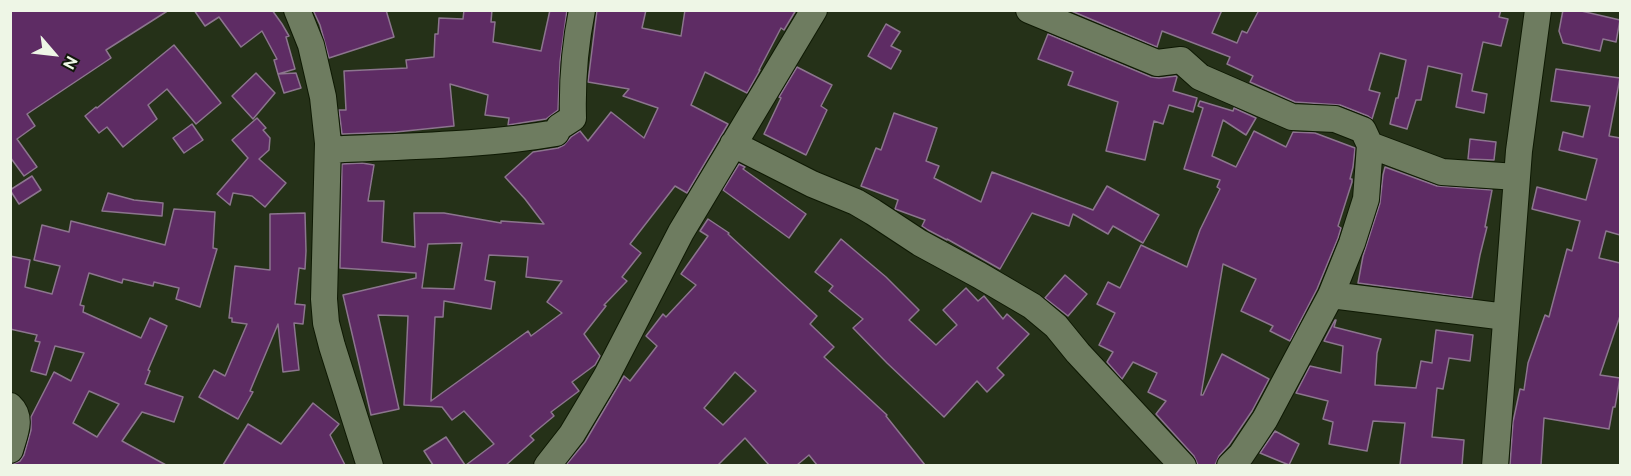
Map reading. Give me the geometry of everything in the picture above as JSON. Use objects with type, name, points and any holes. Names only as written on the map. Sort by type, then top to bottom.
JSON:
[{"type":"street","points":[[297,10],[311,45],[323,97],[328,150],[324,299],[326,322],[370,465]]},
{"type":"street","points":[[328,150],[461,144],[556,133],[559,127],[573,118],[572,94],[582,10]]},
{"type":"street","points":[[547,465],[572,434],[606,377],[681,232],[814,10]]},
{"type":"street","points":[[1029,10],[1157,63],[1181,60],[1200,77],[1292,117],[1335,119],[1363,130],[1370,145],[1366,199],[1352,243],[1331,295],[1265,419],[1241,455],[1230,465]]},
{"type":"street","points":[[1495,465],[1519,151],[1538,10]]},
{"type":"street","points":[[733,144],[813,184],[856,202],[920,243],[1032,306],[1056,326],[1078,353],[1183,465]]},
{"type":"street","points":[[1370,145],[1442,171],[1517,177]]},
{"type":"street","points":[[1331,295],[1506,317]]},
{"type":"street","points":[[10,406],[14,408],[18,421],[10,450]]},
{"type":"building","points":[[11,10],[169,10],[106,50],[111,58],[27,114],[35,126],[17,139],[37,167],[24,176],[10,157]]},
{"type":"building","points":[[194,10],[272,10],[289,36],[286,37],[295,69],[278,74],[274,60],[277,59],[262,31],[241,47],[219,17],[205,26]]},
{"type":"building","points":[[313,10],[386,10],[394,37],[329,58],[320,25]]},
{"type":"building","points":[[464,10],[492,10],[491,22],[495,22],[493,42],[541,51],[550,10],[567,10],[560,62],[558,110],[546,119],[508,125],[509,118],[485,115],[488,95],[450,84],[454,126],[396,132],[342,134],[339,110],[346,110],[344,71],[407,68],[406,60],[434,57],[435,34],[438,34],[439,18],[463,19]]},
{"type":"building","points":[[597,10],[646,10],[642,28],[681,36],[685,10],[796,10],[784,30],[781,28],[747,93],[705,72],[691,105],[728,124],[687,193],[675,186],[630,244],[641,253],[622,277],[627,281],[604,305],[606,306],[584,334],[600,356],[595,365],[572,382],[579,391],[551,412],[554,416],[530,436],[534,440],[506,465],[466,465],[494,444],[464,411],[452,420],[442,407],[404,405],[408,316],[378,315],[399,409],[371,415],[343,295],[416,278],[416,273],[340,268],[342,164],[374,165],[368,201],[384,201],[382,242],[415,247],[414,213],[444,213],[501,223],[501,221],[544,224],[505,177],[533,152],[558,148],[580,131],[588,141],[611,112],[644,138],[658,108],[623,96],[629,89],[588,82]],"holes":[[[462,243],[454,289],[422,288],[428,244]],[[489,255],[528,257],[526,277],[562,281],[547,302],[562,313],[531,336],[528,331],[431,401],[435,317],[443,317],[444,301],[491,309],[495,282],[485,280]]]},
{"type":"building","points":[[1069,10],[1222,10],[1212,33],[1237,43],[1242,31],[1247,33],[1259,10],[1501,10],[1499,17],[1508,19],[1501,46],[1483,42],[1472,91],[1487,94],[1484,113],[1456,107],[1462,74],[1428,66],[1421,100],[1416,100],[1407,129],[1390,124],[1406,60],[1380,53],[1369,90],[1380,93],[1372,119],[1340,105],[1295,102],[1250,82],[1253,76],[1227,64],[1230,57],[1162,31],[1157,47]]},
{"type":"building","points":[[1563,10],[1577,10],[1620,20],[1616,42],[1603,39],[1600,51],[1563,43],[1559,31]]},
{"type":"building","points":[[886,24],[900,32],[891,46],[901,51],[891,69],[868,56]]},
{"type":"building","points":[[1048,34],[1151,77],[1176,76],[1173,91],[1197,98],[1193,112],[1169,105],[1163,124],[1154,121],[1145,160],[1106,151],[1118,102],[1068,85],[1073,72],[1038,59]]},
{"type":"building","points":[[174,45],[221,103],[196,124],[167,89],[148,105],[157,119],[123,147],[107,127],[99,133],[85,116]]},
{"type":"building","points":[[797,67],[832,85],[821,106],[827,110],[806,155],[764,134],[781,98],[779,97]]},
{"type":"building","points":[[1556,69],[1620,78],[1609,136],[1620,138],[1620,235],[1606,231],[1599,258],[1620,263],[1620,316],[1600,375],[1620,378],[1609,429],[1544,418],[1541,465],[1510,465],[1513,422],[1520,389],[1524,390],[1528,363],[1545,315],[1549,317],[1567,249],[1572,251],[1580,221],[1532,209],[1537,187],[1586,200],[1597,159],[1559,150],[1563,132],[1583,137],[1590,106],[1551,101]]},
{"type":"building","points":[[256,73],[275,93],[253,119],[232,96]]},
{"type":"building","points":[[296,73],[301,88],[284,93],[278,74]]},
{"type":"building","points":[[1200,101],[1233,111],[1234,108],[1256,118],[1246,135],[1223,120],[1212,156],[1236,167],[1254,131],[1286,147],[1293,132],[1315,133],[1355,148],[1350,179],[1352,182],[1338,226],[1341,228],[1338,238],[1317,289],[1290,341],[1270,331],[1273,326],[1241,311],[1256,279],[1223,264],[1201,395],[1222,354],[1269,379],[1252,411],[1215,465],[1198,465],[1194,456],[1156,414],[1166,401],[1148,392],[1157,373],[1133,362],[1122,379],[1107,362],[1113,352],[1099,345],[1115,313],[1097,304],[1108,282],[1120,288],[1141,245],[1187,267],[1200,230],[1220,189],[1217,187],[1220,180],[1184,169],[1203,108],[1198,106]]},
{"type":"building","points":[[894,113],[937,128],[926,161],[939,166],[934,178],[981,202],[992,172],[1093,210],[1107,186],[1159,215],[1143,243],[1113,226],[1108,234],[1073,214],[1069,226],[1032,213],[1000,269],[928,230],[922,226],[925,220],[895,209],[898,200],[861,186],[876,148],[881,150]]},
{"type":"building","points":[[257,118],[266,128],[263,130],[270,138],[269,150],[259,159],[286,183],[265,207],[252,196],[233,193],[230,205],[217,194],[248,158],[232,140]]},
{"type":"building","points":[[192,124],[203,140],[184,153],[173,138]]},
{"type":"building","points":[[1470,139],[1496,142],[1494,160],[1468,159]]},
{"type":"building","points":[[739,164],[806,214],[789,238],[723,190]]},
{"type":"building","points":[[1385,167],[1437,186],[1492,190],[1485,227],[1487,227],[1472,298],[1358,283],[1363,256],[1380,203]]},
{"type":"building","points":[[32,176],[41,190],[19,204],[10,190]]},
{"type":"building","points":[[108,193],[134,200],[163,203],[162,216],[102,211]]},
{"type":"building","points":[[174,209],[215,212],[213,248],[217,249],[200,307],[176,299],[179,288],[154,282],[153,286],[123,279],[122,283],[89,273],[80,305],[84,306],[83,312],[141,338],[150,318],[167,326],[148,370],[150,371],[145,384],[183,397],[174,422],[142,412],[122,441],[166,465],[10,465],[20,461],[24,455],[31,430],[31,417],[54,372],[71,381],[84,353],[55,346],[46,375],[31,371],[40,342],[35,341],[37,335],[10,329],[10,256],[30,260],[25,287],[52,294],[60,266],[34,260],[42,225],[69,232],[71,221],[165,245]],"holes":[[[89,391],[119,404],[97,437],[73,423]]]},
{"type":"building","points":[[305,213],[305,269],[299,268],[295,304],[305,305],[303,324],[294,323],[299,370],[283,372],[278,324],[250,391],[253,392],[238,419],[199,397],[214,370],[225,376],[247,324],[232,322],[232,318],[229,318],[235,266],[270,270],[270,214]]},
{"type":"building","points":[[708,219],[729,233],[817,316],[810,324],[834,347],[824,357],[887,415],[925,465],[817,465],[809,455],[797,465],[769,465],[745,438],[718,465],[566,465],[585,442],[624,376],[630,381],[657,346],[646,336],[663,314],[666,317],[696,285],[681,274],[708,236],[700,231]],"holes":[[[735,372],[756,391],[723,425],[704,408]]]},
{"type":"building","points":[[841,239],[886,277],[919,310],[909,320],[936,345],[957,325],[943,310],[966,288],[978,301],[984,296],[1003,319],[1007,314],[1029,334],[997,368],[1004,375],[987,392],[977,381],[944,417],[853,328],[863,319],[829,291],[833,286],[815,272]]},
{"type":"building","points":[[1065,275],[1087,294],[1068,316],[1045,298]]},
{"type":"building","points":[[1335,320],[1334,327],[1381,339],[1377,353],[1375,385],[1416,388],[1421,361],[1432,363],[1436,330],[1473,335],[1470,361],[1449,358],[1443,389],[1437,388],[1432,437],[1464,440],[1462,465],[1400,465],[1405,423],[1373,421],[1367,451],[1329,444],[1333,422],[1323,419],[1328,401],[1296,393],[1310,366],[1341,373],[1343,346],[1324,341]]},
{"type":"building","points":[[313,403],[339,424],[330,435],[345,465],[223,465],[248,424],[281,444]]},
{"type":"building","points":[[1275,431],[1299,444],[1289,465],[1260,453]]},
{"type":"building","points":[[446,437],[465,465],[433,465],[424,451]]}]
